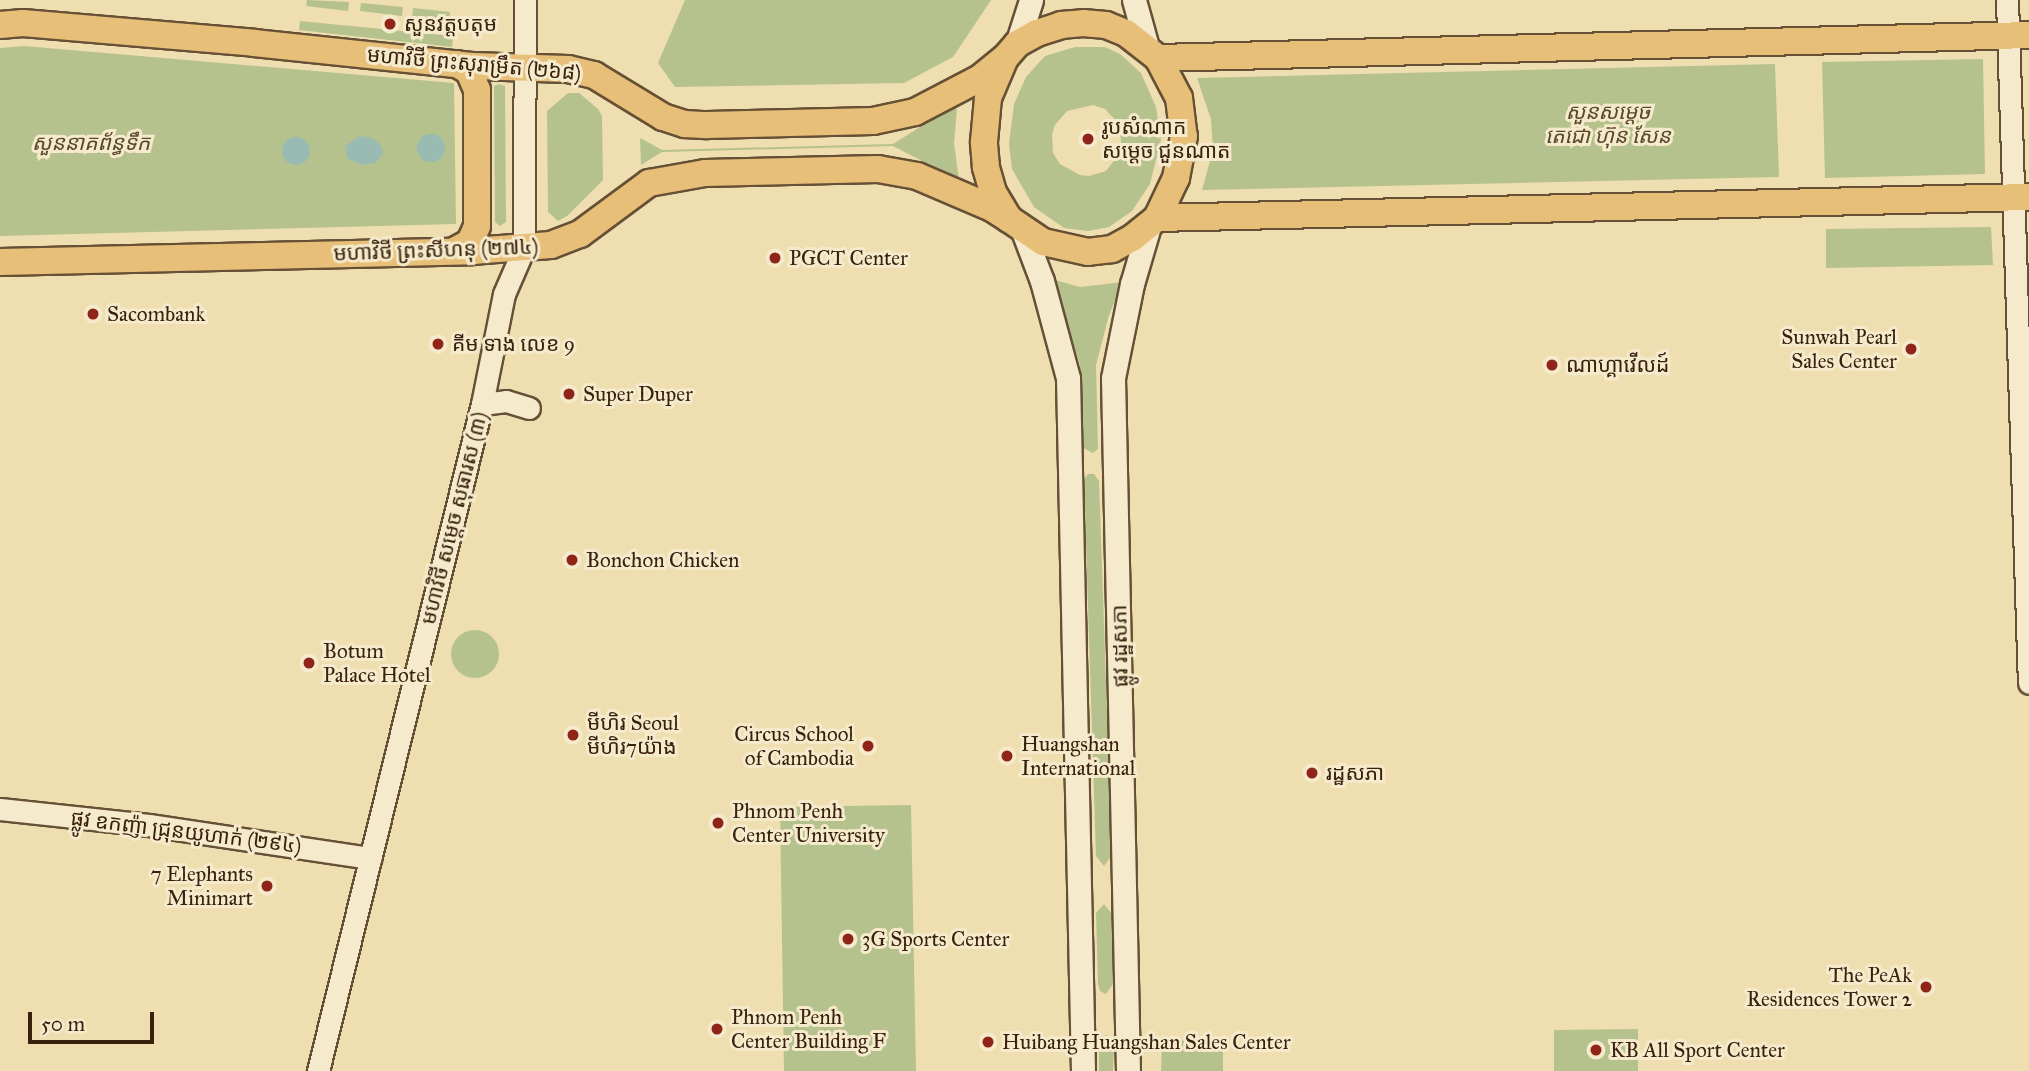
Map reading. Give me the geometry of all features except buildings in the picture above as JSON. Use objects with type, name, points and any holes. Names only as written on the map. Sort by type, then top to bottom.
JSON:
[{"type":"main road","points":[[1031,0],[1011,51],[988,98],[984,142],[986,167],[993,192],[1016,225],[1042,281],[1068,378],[1083,1071]]},
{"type":"main road","points":[[1016,225],[1043,242],[1088,252],[1112,249],[1153,222],[1176,178],[1184,136],[1179,98],[1152,53],[1134,0]]},
{"type":"main road","name":"មហាវិថី ព្រះសុរាម្រឹត (២៦៨)","points":[[0,24],[23,23],[213,39],[457,64],[568,69],[594,75],[663,117],[685,124],[707,125],[873,121],[915,112],[980,78],[1011,51]]},
{"type":"main road","points":[[1011,51],[1061,25],[1083,23],[1106,25],[1152,53],[2019,35]]},
{"type":"main road","points":[[454,251],[470,242],[477,226],[477,90],[469,71],[457,64]]},
{"type":"main road","name":"មហាវិថី ព្រះសីហនុ (២៧៤)","points":[[0,262],[454,251],[551,245],[580,234],[649,183],[705,173],[878,169],[917,176],[992,208],[1016,225]]},
{"type":"main road","points":[[1153,222],[2021,197]]},
{"type":"main road","name":"ផ្លូវ រដ្ឋសភា","points":[[1128,1071],[1113,378],[1132,284],[1153,222]]},
{"type":"street","name":"មហាវិថី សម្តេច សុធារស (៣)","points":[[318,1071],[482,404],[504,294],[524,248],[525,0]]},
{"type":"street","points":[[2007,0],[2019,35],[2029,683]]},
{"type":"street","points":[[482,404],[506,401],[529,408]]},
{"type":"street","name":"ផ្លូវ ឧកញ៉ា ជ្រុនយូហាក់ (២៩៤)","points":[[0,809],[149,825],[371,858]]},
{"type":"green space","points":[[307,0],[349,2],[348,11],[306,6]]},
{"type":"green space","points":[[685,0],[991,0],[953,57],[904,83],[675,87],[658,63]]},
{"type":"green space","points":[[361,3],[403,7],[402,16],[360,11]]},
{"type":"green space","points":[[413,8],[450,12],[449,20],[412,17]]},
{"type":"green space","points":[[300,21],[453,36],[452,47],[299,30]]},
{"type":"green space","name":"សួននាគព័ន្ធទឹក","points":[[24,46],[454,83],[456,224],[0,236],[0,48]]},
{"type":"green space","points":[[1075,47],[1105,47],[1120,54],[1141,73],[1156,107],[1161,140],[1150,184],[1132,211],[1109,227],[1088,231],[1064,228],[1034,207],[1012,169],[1009,144],[1014,104],[1026,77],[1045,56]],"holes":[[[1093,105],[1105,109],[1119,124],[1122,150],[1106,171],[1089,176],[1080,175],[1060,164],[1053,153],[1052,134],[1055,125],[1067,111]]]},
{"type":"green space","points":[[1983,59],[1985,174],[1825,178],[1822,62]]},
{"type":"green space","name":"សួនសម្តេច តេជោ ហ៊ុន សែន","points":[[1775,64],[1779,177],[1202,190],[1213,150],[1211,119],[1197,78]]},
{"type":"green space","points":[[494,86],[505,86],[506,222],[500,226],[495,222]]},
{"type":"green space","points":[[568,93],[579,93],[598,109],[602,116],[603,180],[567,216],[558,221],[548,212],[547,111]]},
{"type":"green space","points":[[952,107],[957,109],[954,143],[959,180],[953,183],[926,163],[893,146],[662,152],[641,165],[640,138],[662,150],[893,144]]},
{"type":"green space","points":[[1991,227],[1993,265],[1826,268],[1826,229]]},
{"type":"green space","points":[[1055,280],[1080,287],[1123,282],[1109,315],[1096,365],[1098,449],[1093,453],[1083,448],[1080,364],[1053,283]]},
{"type":"green space","points":[[1088,474],[1094,474],[1099,481],[1112,855],[1104,866],[1096,856],[1084,480]]},
{"type":"green space","points":[[475,630],[492,637],[499,654],[492,671],[475,678],[458,671],[451,654],[458,637]]},
{"type":"green space","name":"3G Sports Center","points":[[911,805],[916,1071],[784,1071],[780,807]]},
{"type":"green space","points":[[1104,904],[1112,914],[1113,984],[1106,994],[1100,991],[1098,984],[1096,913]]},
{"type":"green space","name":"KB All Sport Center","points":[[1638,1029],[1638,1071],[1554,1071],[1554,1030]]},
{"type":"green space","points":[[1106,1035],[1114,1040],[1113,1071],[1099,1071],[1099,1041]]},
{"type":"green space","points":[[1223,1039],[1223,1071],[1161,1071],[1162,1044],[1167,1041]]},
{"type":"water","points":[[431,134],[441,138],[445,148],[441,158],[431,162],[421,158],[417,148],[421,138]]},
{"type":"water","points":[[360,136],[373,138],[382,147],[383,154],[375,163],[361,165],[348,159],[345,146]]},
{"type":"water","points":[[296,137],[306,141],[310,151],[306,161],[296,165],[286,161],[282,151],[286,141]]},
{"type":"place","name":"សួនវត្តបតុម","points":[[390,24]]},
{"type":"place","name":"រូបសំណាក សម្ដេច ជួនណាត","points":[[1088,139]]},
{"type":"place","name":"PGCT Center","points":[[775,258]]},
{"type":"place","name":"Sacombank","points":[[93,314]]},
{"type":"place","name":"គីម ទាង លេខ 9","points":[[438,344]]},
{"type":"place","name":"Sunwah Pearl Sales Center","points":[[1911,349]]},
{"type":"place","name":"ណាហ្គាវើលដ៍","points":[[1552,365]]},
{"type":"place","name":"Super Duper","points":[[569,394]]},
{"type":"place","name":"Bonchon Chicken","points":[[572,560]]},
{"type":"place","name":"Botum Palace Hotel","points":[[309,663]]},
{"type":"place","name":"មីហិរ Seoul មីហិរ7យ៉ាង","points":[[573,735]]},
{"type":"place","name":"Circus School of Cambodia","points":[[868,746]]},
{"type":"place","name":"Huangshan International","points":[[1007,756]]},
{"type":"place","name":"រដ្ឋសភា","points":[[1312,773]]},
{"type":"place","name":"Phnom Penh Center University","points":[[718,823]]},
{"type":"place","name":"7 Elephants Minimart","points":[[267,886]]},
{"type":"place","name":"3G Sports Center","points":[[848,939]]},
{"type":"place","name":"The PeAk Residences Tower 2","points":[[1926,987]]},
{"type":"place","name":"Phnom Penh Center Building F","points":[[717,1029]]},
{"type":"place","name":"Huibang Huangshan Sales Center","points":[[988,1042]]},
{"type":"place","name":"KB All Sport Center","points":[[1596,1050]]}]
